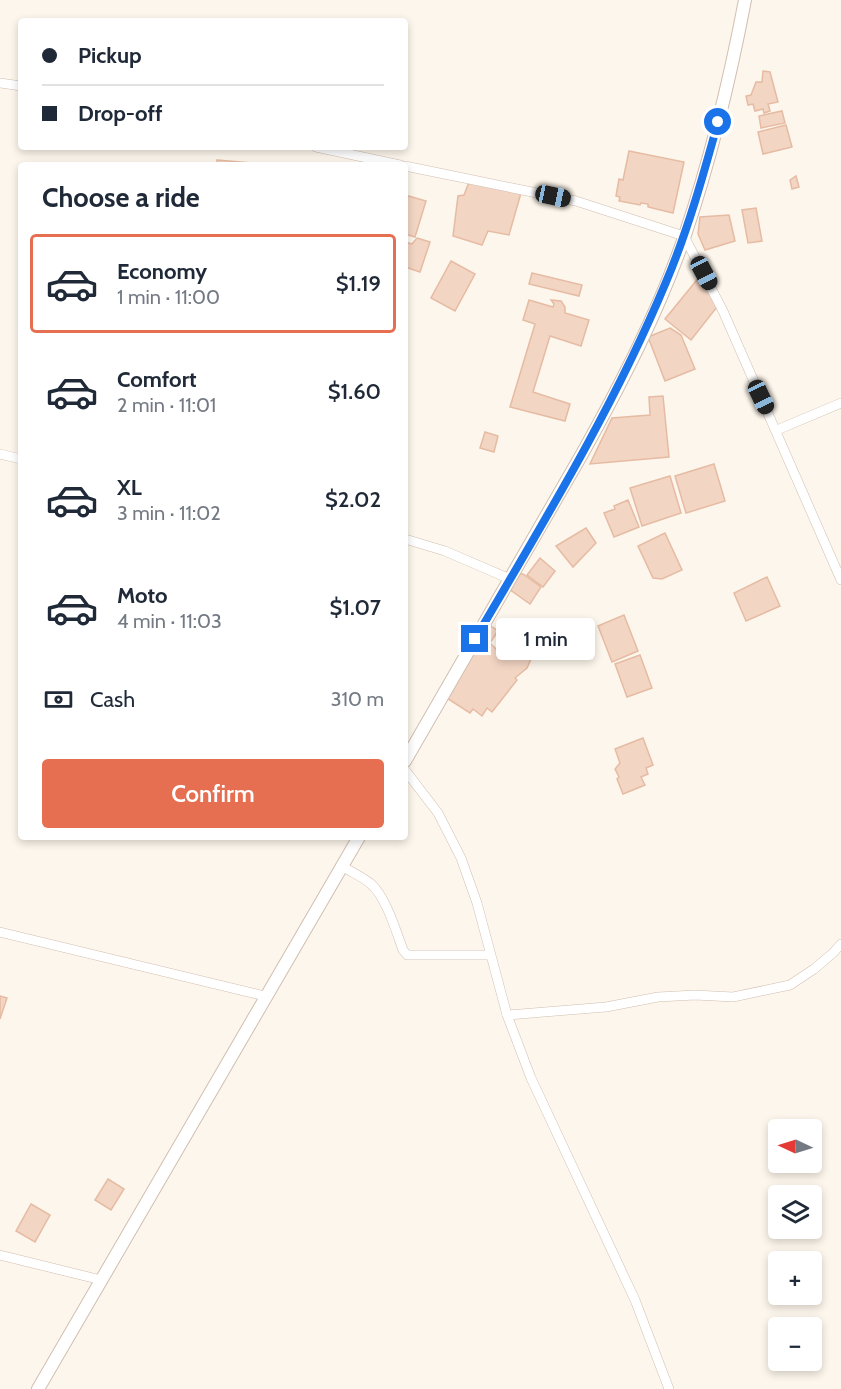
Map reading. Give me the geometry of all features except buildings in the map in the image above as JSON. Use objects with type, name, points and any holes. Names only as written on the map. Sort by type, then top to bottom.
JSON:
[{"type":"street","points":[[408,756],[614,395],[647,326],[684,236],[718,122],[745,0]]},
{"type":"street","points":[[0,83],[18,86]]},
{"type":"street","points":[[330,150],[386,162]]},
{"type":"street","points":[[408,167],[576,201],[684,236],[723,311],[841,580]]},
{"type":"street","points":[[777,430],[841,403]]},
{"type":"street","points":[[0,454],[18,458]]},
{"type":"street","points":[[408,541],[445,551],[510,579]]},
{"type":"street","points":[[408,774],[438,813],[460,858],[477,903],[507,1015],[531,1078],[635,1300],[669,1389]]},
{"type":"street","points":[[40,1388],[357,840]]},
{"type":"street","points":[[342,866],[371,884],[377,891],[407,955],[490,955]]},
{"type":"street","points":[[0,932],[266,996]]},
{"type":"street","points":[[507,1015],[606,1007],[658,997],[695,995],[733,997],[790,985],[814,969],[841,944]]},
{"type":"street","points":[[0,1255],[101,1280]]},
{"type":"route","points":[[475,639],[582,454],[634,355],[684,236],[718,122]]}]
